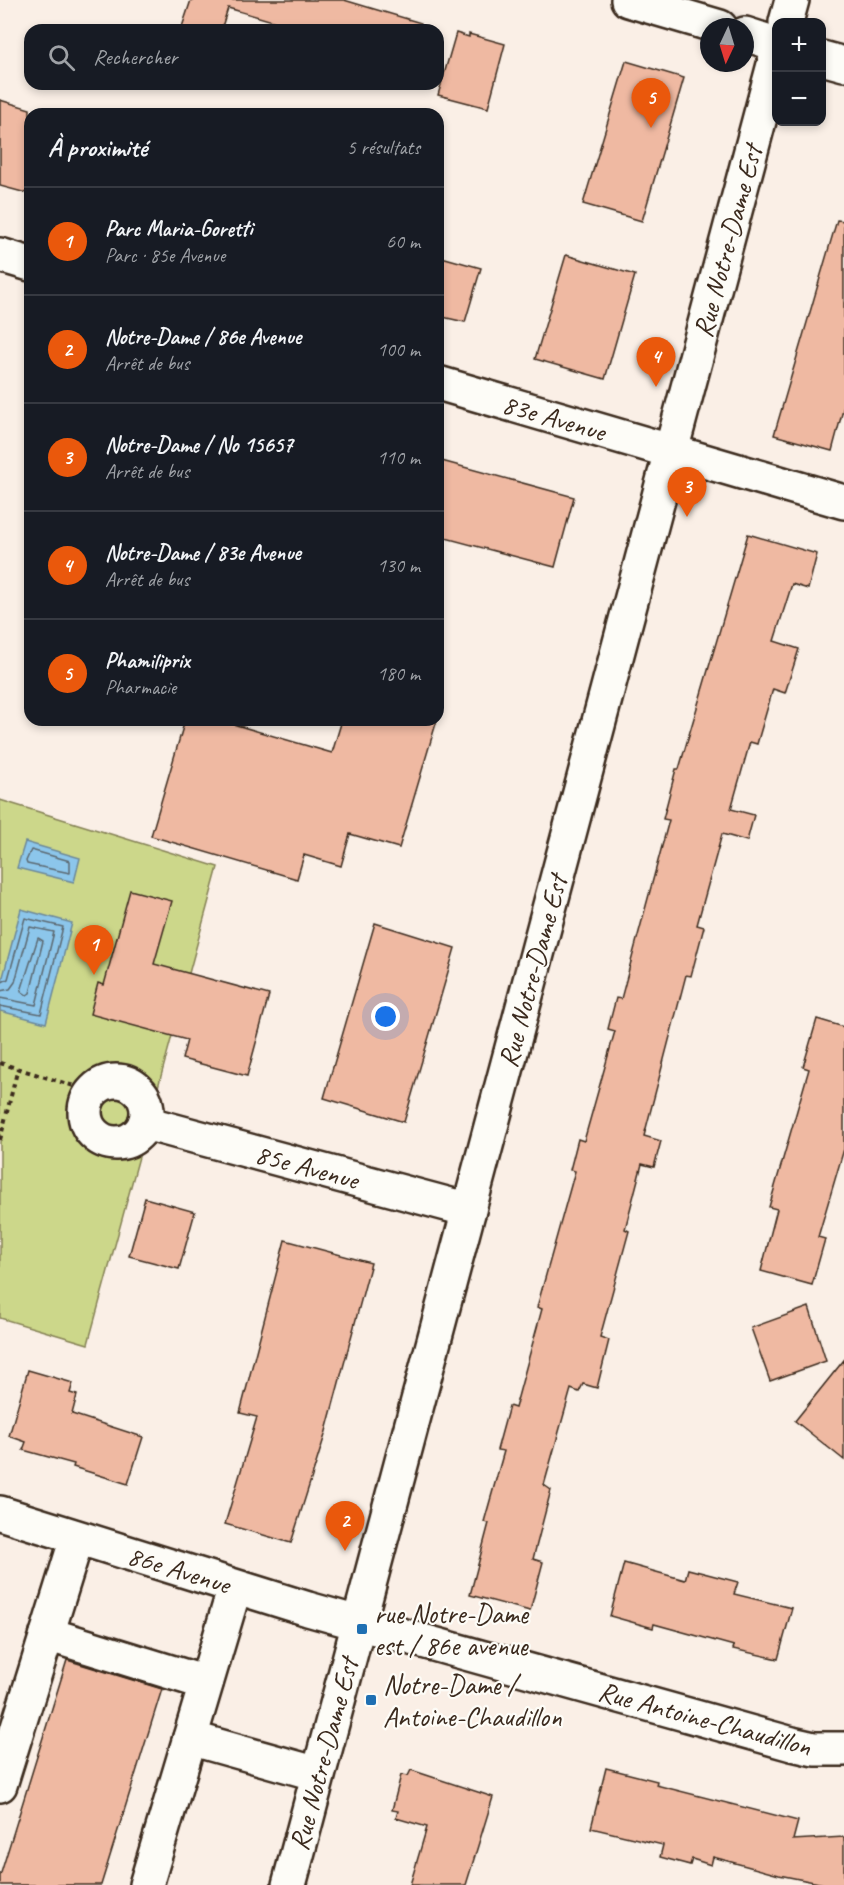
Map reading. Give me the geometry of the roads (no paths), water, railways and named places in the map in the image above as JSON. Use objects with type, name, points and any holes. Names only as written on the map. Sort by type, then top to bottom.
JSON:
[{"type":"street","points":[[628,0],[700,21]]},
{"type":"street","points":[[787,18],[792,0]]},
{"type":"street","points":[[754,37],[772,42]]},
{"type":"street","points":[[826,58],[844,64]]},
{"type":"street","name":"Rue Notre-Dame Est","points":[[289,1885],[670,450],[773,72]]},
{"type":"street","points":[[0,255],[24,262]]},
{"type":"street","name":"83e Avenue","points":[[444,385],[670,450]]},
{"type":"street","points":[[670,450],[844,502]]},
{"type":"street","points":[[112,1081],[132,1086],[145,1102],[145,1123],[133,1138],[114,1143],[96,1136],[90,1128],[85,1110],[93,1092],[112,1081]]},
{"type":"street","name":"85e Avenue","points":[[145,1123],[469,1210]]},
{"type":"street","name":"86e Avenue","points":[[0,1513],[358,1623]]},
{"type":"street","points":[[0,1785],[77,1538]]},
{"type":"street","points":[[146,1885],[235,1587]]},
{"type":"street","name":"Rue Antoine-Chaudillon","points":[[358,1623],[792,1744],[814,1749],[844,1749]]},
{"type":"street","points":[[46,1634],[206,1683]]},
{"type":"street","points":[[190,1738],[318,1774]]},
{"type":"water","points":[[25,842],[80,858],[74,882],[17,868]]},
{"type":"water","points":[[21,909],[72,923],[46,1023],[0,1011],[0,988]]},
{"type":"place","name":"Phamiliprix","points":[[651,128]]},
{"type":"place","name":"Notre-Dame / 83e Avenue","points":[[656,387]]},
{"type":"place","name":"Notre-Dame / No 15657","points":[[687,517]]},
{"type":"place","name":"Parc Maria-Goretti","points":[[94,975]]},
{"type":"place","name":"Notre-Dame / 86e Avenue","points":[[345,1551]]},
{"type":"place","name":"rue Notre-Dame est / 86e avenue","points":[[362,1629]]},
{"type":"place","name":"Notre-Dame / Antoine-Chaudillon","points":[[371,1700]]}]
